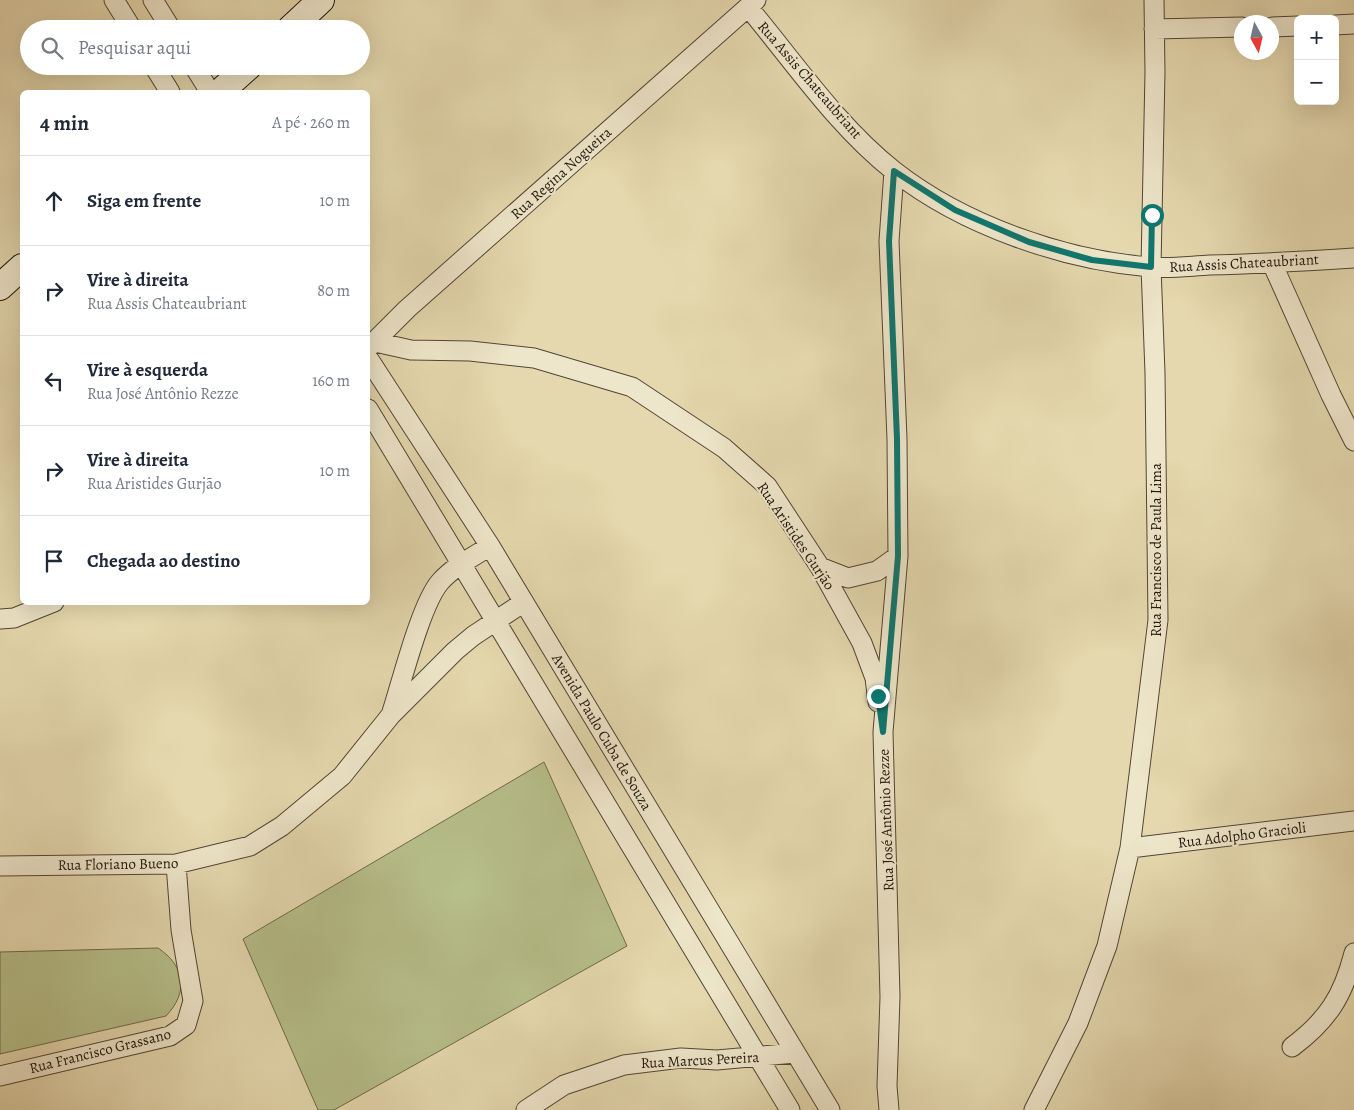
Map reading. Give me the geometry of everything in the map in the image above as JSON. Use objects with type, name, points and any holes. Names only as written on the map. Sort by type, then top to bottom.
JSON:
[{"type":"street","points":[[114,0],[126,20]]},
{"type":"street","points":[[153,0],[165,20]]},
{"type":"street","points":[[300,20],[321,0]]},
{"type":"street","name":"Rua Francisco de Paula Lima","points":[[1034,1110],[1082,1015],[1107,946],[1130,848],[1158,620],[1151,267],[1154,0]]},
{"type":"street","name":"Rua Assis Chateaubriant","points":[[752,4],[843,122],[894,171],[955,210],[1029,242],[1092,260],[1151,267],[1354,258]]},
{"type":"street","name":"Rua Regina Nogueira","points":[[370,349],[407,309],[752,4]]},
{"type":"street","points":[[1339,25],[1354,24]]},
{"type":"street","points":[[1279,27],[1294,26]]},
{"type":"street","points":[[1154,29],[1234,27]]},
{"type":"street","points":[[160,75],[169,90]]},
{"type":"street","points":[[200,75],[209,90]]},
{"type":"street","points":[[222,90],[239,75]]},
{"type":"street","name":"Rua José Antônio Rezze","points":[[889,1110],[887,1086],[890,987],[883,732],[898,556],[897,439],[889,241],[894,171]]},
{"type":"street","points":[[1272,263],[1331,396],[1353,438]]},
{"type":"street","points":[[0,287],[20,269]]},
{"type":"street","name":"Avenida Paulo Cuba de Souza","points":[[370,349],[830,1110]]},
{"type":"street","name":"Rua Aristides Gurjão","points":[[370,349],[470,351],[534,358],[632,387],[724,448],[767,486],[820,567],[862,643],[875,678],[883,732]]},
{"type":"street","points":[[370,412],[790,1110]]},
{"type":"street","name":"Rua Floriano Bueno","points":[[391,715],[428,604],[440,583],[461,564],[490,546]]},
{"type":"street","points":[[820,567],[848,578],[877,571],[898,556]]},
{"type":"street","name":"Rua Floriano Bueno","points":[[0,866],[176,864],[250,846],[282,826],[342,776],[391,715],[455,651],[496,620],[524,602]]},
{"type":"street","points":[[0,619],[14,618],[46,605]]},
{"type":"street","name":"Rua Adolpho Gracioli","points":[[1130,848],[1354,821]]},
{"type":"street","name":"Rua Francisco Grassano","points":[[0,1076],[170,1036],[186,1025],[193,1001],[182,930],[176,864]]},
{"type":"street","points":[[1292,1047],[1315,1030],[1336,1002],[1354,953]]},
{"type":"street","name":"Rua Marcus Pereira","points":[[526,1110],[564,1085],[624,1065],[681,1058],[717,1060],[757,1058],[795,1053]]},
{"type":"green space","points":[[544,762],[627,946],[334,1110],[318,1110],[243,939]]},
{"type":"green space","points":[[158,948],[174,963],[181,980],[178,998],[166,1016],[0,1054],[0,952]]},
{"type":"route","points":[[878,696],[883,732],[898,556],[897,439],[889,241],[894,171],[955,210],[1029,242],[1092,260],[1151,267],[1152,215]]}]
